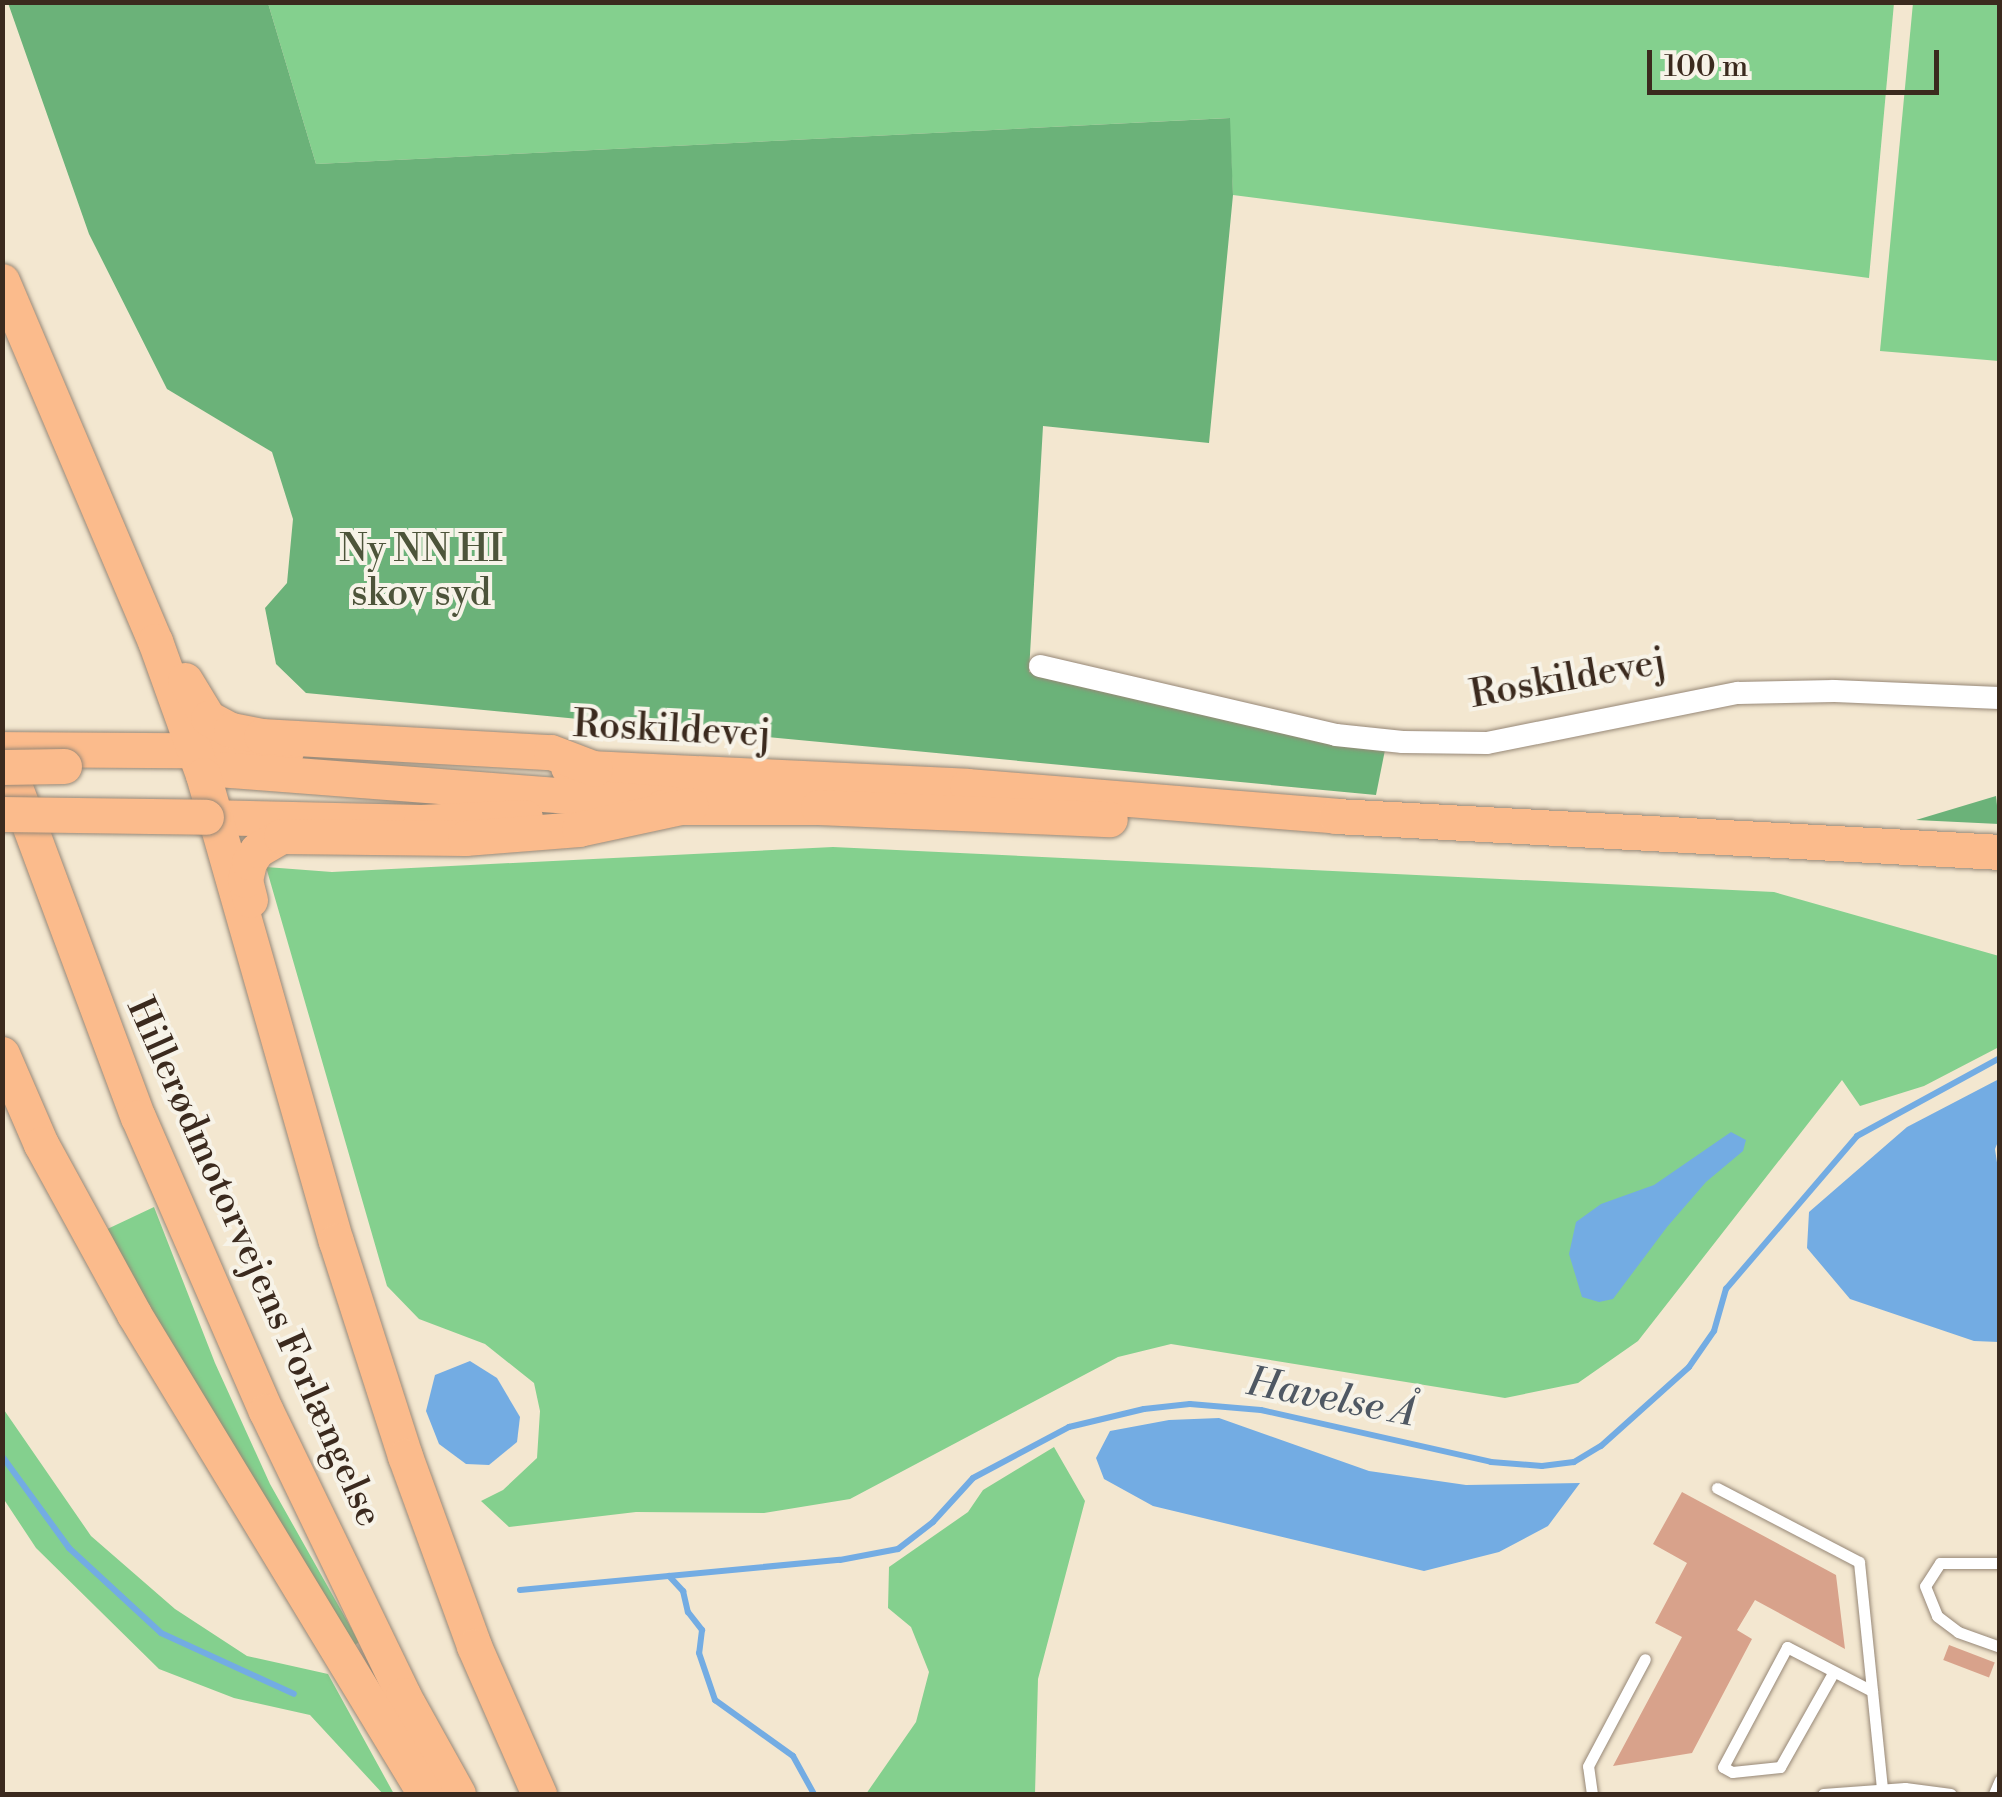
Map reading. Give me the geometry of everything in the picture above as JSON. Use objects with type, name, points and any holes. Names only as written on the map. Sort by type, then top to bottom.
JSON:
[{"type":"main road","points":[[2,281],[156,641],[196,757],[210,817],[405,1456],[474,1646],[539,1794]]},
{"type":"main road","points":[[31,349],[75,424],[190,693],[208,718],[231,730],[261,736],[551,752],[595,769]]},
{"type":"main road","name":"Roskildevej","points":[[2,750],[595,769],[967,786],[1336,816],[2000,852]]},
{"type":"main road","name":"Hillerødmotorvejens Forlængelse","points":[[2,750],[138,1118],[218,1301],[394,1678],[458,1794]]},
{"type":"main road","name":"Roskildevej","points":[[2,767],[196,757],[246,774],[564,793],[690,805],[1078,820],[1336,816]]},
{"type":"main road","points":[[308,1144],[297,1066],[246,880],[256,852],[281,836],[503,835],[579,829],[690,805]]},
{"type":"main road","name":"Roskildevej","points":[[2,814],[421,822],[690,805]]},
{"type":"main road","points":[[6,1067],[41,1144],[134,1314],[425,1794]]},
{"type":"street","name":"Roskildevej","points":[[1040,666],[1336,735],[1404,742],[1487,742],[1738,693],[1834,691],[2000,698]]},
{"type":"lane","points":[[1717,1488],[1858,1562],[1882,1789]]},
{"type":"lane","points":[[2000,1562],[1940,1563],[1925,1586],[1931,1606],[1947,1625],[2000,1648]]},
{"type":"lane","points":[[1833,1673],[1780,1767],[1732,1772],[1723,1767],[1788,1647],[1872,1691]]},
{"type":"lane","points":[[1592,1794],[1588,1766],[1645,1658]]},
{"type":"lane","points":[[1994,1794],[2000,1780]]},
{"type":"lane","points":[[1823,1794],[1882,1789],[1950,1794]]},
{"type":"green space","name":"Ny NN HI skov syd","points":[[8,3],[268,3],[316,164],[1230,118],[1233,195],[1209,443],[1043,426],[1029,672],[1385,750],[1376,795],[306,693],[276,664],[265,608],[287,583],[293,519],[272,452],[167,389],[89,234]]},
{"type":"green space","points":[[268,3],[1894,3],[1869,278],[1233,195],[1229,118],[316,164]]},
{"type":"green space","points":[[1913,3],[1999,3],[1999,361],[1880,351]]},
{"type":"green space","points":[[1996,796],[1999,824],[1916,820]]},
{"type":"green space","points":[[833,847],[1774,892],[1999,956],[1999,1047],[1924,1086],[1860,1106],[1842,1080],[1638,1341],[1578,1383],[1505,1398],[1171,1344],[1118,1357],[850,1499],[764,1513],[636,1512],[509,1527],[481,1501],[503,1490],[537,1458],[540,1411],[534,1383],[485,1344],[419,1319],[387,1286],[266,867],[332,872]]},
{"type":"green space","points":[[154,1207],[215,1363],[270,1484],[359,1642],[351,1648],[101,1232]]},
{"type":"green space","points":[[2,1407],[91,1536],[175,1609],[247,1656],[328,1674],[394,1794],[383,1794],[310,1715],[234,1698],[159,1669],[36,1548],[3,1498]]},
{"type":"green space","points":[[1054,1447],[1085,1501],[1038,1679],[1035,1794],[866,1794],[916,1722],[929,1672],[911,1627],[888,1608],[889,1567],[968,1512],[983,1490]]},
{"type":"water","points":[[1999,1079],[1999,1139],[1995,1149],[2000,1183],[1999,1342],[1974,1341],[1850,1299],[1807,1248],[1809,1212],[1907,1127]]},
{"type":"water","points":[[1731,1132],[1746,1140],[1743,1151],[1706,1182],[1613,1299],[1599,1302],[1582,1297],[1569,1254],[1576,1222],[1601,1204],[1654,1185]]},
{"type":"water","points":[[470,1361],[497,1378],[520,1417],[517,1442],[489,1465],[466,1464],[439,1444],[426,1411],[435,1375]]},
{"type":"water","points":[[1219,1418],[1369,1471],[1466,1485],[1580,1483],[1548,1526],[1499,1552],[1424,1571],[1153,1506],[1104,1479],[1096,1458],[1110,1431],[1169,1420]]},
{"type":"building","points":[[1682,1492],[1836,1575],[1845,1649],[1755,1600],[1737,1630],[1752,1639],[1692,1753],[1613,1766],[1682,1637],[1655,1623],[1687,1563],[1653,1544]]},
{"type":"building","points":[[1949,1645],[1995,1663],[1989,1677],[1943,1660]]},
{"type":"waterway","name":"Havelse Å","points":[[520,1590],[840,1560],[898,1549],[933,1522],[973,1478],[1069,1427],[1144,1409],[1190,1404],[1261,1410],[1491,1462],[1542,1466],[1574,1462],[1601,1446],[1689,1367],[1714,1331],[1726,1289],[1857,1136],[2000,1058]]},
{"type":"waterway","name":"Havelse Å","points":[[2,1456],[69,1548],[161,1633],[294,1694]]},
{"type":"waterway","points":[[669,1576],[683,1591],[688,1612],[702,1630],[699,1653],[715,1700],[793,1756],[814,1794]]}]
